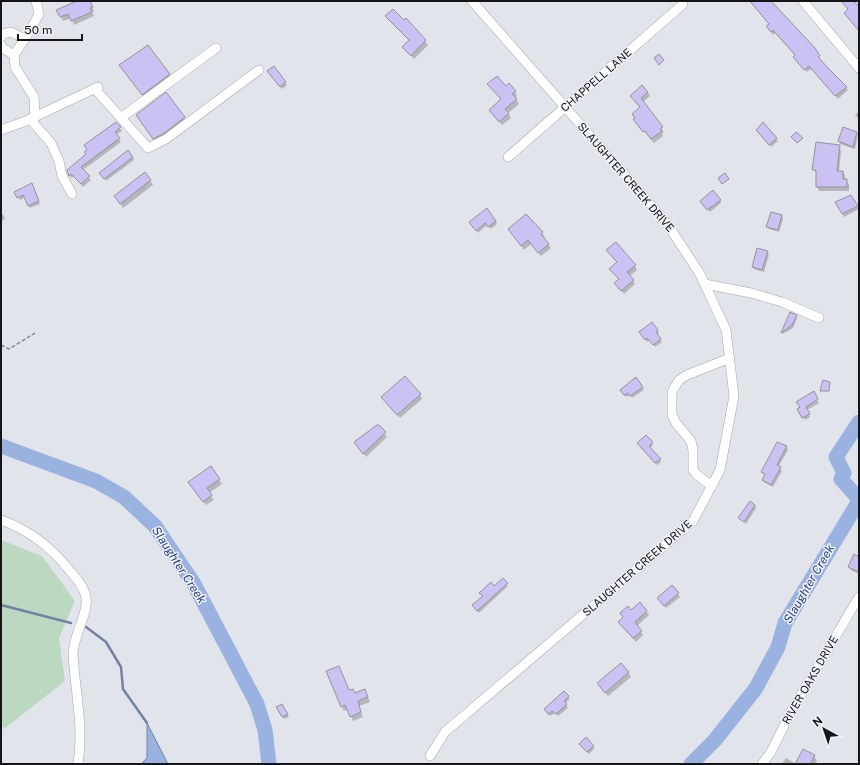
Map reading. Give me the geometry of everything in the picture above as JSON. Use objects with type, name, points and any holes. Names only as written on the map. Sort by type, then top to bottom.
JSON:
[{"type":"street","points":[[36,1],[39,14],[14,55],[15,67],[34,97],[33,118],[51,143],[59,161],[62,176],[72,194]]},
{"type":"street","name":"SLAUGHTER CREEK DRIVE","points":[[430,756],[446,732],[693,521],[720,470],[734,396],[726,330],[705,284],[666,222],[472,1]]},
{"type":"street","points":[[803,1],[859,68]]},
{"type":"street","name":"CHAPPELL LANE","points":[[508,157],[683,4]]},
{"type":"street","points":[[1,37],[2,34],[11,32],[25,39]]},
{"type":"street","points":[[1,45],[14,55]]},
{"type":"street","points":[[122,117],[216,48]]},
{"type":"street","points":[[1,130],[33,118],[97,87],[144,145],[148,148],[153,147],[259,70]]},
{"type":"street","points":[[705,284],[751,293],[776,300],[819,318]]},
{"type":"street","points":[[712,486],[696,475],[693,470],[693,450],[691,441],[672,416],[672,392],[679,380],[687,375],[730,358]]},
{"type":"street","points":[[1,520],[16,525],[49,547],[79,582],[86,599],[74,642],[73,654],[80,721],[81,748],[78,764]]},
{"type":"street","name":"RIVER OAKS DRIVE","points":[[762,764],[771,752],[792,710],[859,597]]},
{"type":"path","points":[[1,345],[10,349],[35,333]]},
{"type":"green space","points":[[1,540],[42,556],[75,601],[59,638],[65,681],[4,729],[1,724]]},
{"type":"water","points":[[147,723],[168,764],[141,764],[147,758]]},
{"type":"building","points":[[77,1],[90,1],[93,7],[90,8],[92,12],[71,21],[68,14],[60,17],[56,10]]},
{"type":"building","points":[[750,1],[771,1],[815,48],[820,56],[818,57],[847,87],[835,96],[809,66],[804,70],[793,57],[795,55],[773,30],[771,32],[766,26],[769,24]]},
{"type":"building","points":[[841,1],[854,1],[859,7],[859,31],[844,13],[848,9]]},
{"type":"building","points":[[393,9],[404,20],[406,18],[426,40],[411,56],[402,47],[409,40],[385,16]]},
{"type":"building","points":[[148,45],[170,74],[142,95],[119,65]]},
{"type":"building","points":[[659,54],[664,60],[659,65],[654,58]]},
{"type":"building","points":[[274,66],[286,82],[280,87],[267,71]]},
{"type":"building","points":[[497,76],[506,86],[509,83],[516,91],[512,94],[517,99],[505,109],[509,113],[499,122],[489,110],[501,99],[487,84]]},
{"type":"building","points":[[642,85],[648,92],[641,98],[663,127],[660,129],[662,131],[651,139],[645,131],[643,132],[633,119],[635,118],[632,114],[640,107],[630,96]]},
{"type":"building","points":[[166,92],[185,117],[163,134],[153,139],[136,115]]},
{"type":"building","points":[[116,122],[121,127],[115,132],[120,138],[81,167],[90,176],[81,184],[71,174],[69,176],[67,170],[86,154],[84,152],[87,150],[84,145]]},
{"type":"building","points":[[763,122],[777,138],[769,145],[756,130]]},
{"type":"building","points":[[843,127],[857,132],[853,147],[838,141]]},
{"type":"building","points":[[796,132],[803,138],[797,143],[791,137]]},
{"type":"building","points":[[816,142],[840,145],[837,171],[843,171],[843,179],[847,179],[847,187],[816,187],[816,170],[812,170]]},
{"type":"building","points":[[128,150],[133,157],[104,179],[99,173]]},
{"type":"building","points":[[145,172],[151,180],[120,204],[114,196]]},
{"type":"building","points":[[725,173],[729,179],[722,184],[718,178]]},
{"type":"building","points":[[32,183],[39,201],[28,206],[23,195],[17,198],[14,192]]},
{"type":"building","points":[[713,190],[721,200],[707,210],[700,201]]},
{"type":"building","points":[[851,195],[858,206],[842,214],[835,202]]},
{"type":"building","points":[[487,208],[496,221],[488,227],[485,223],[476,231],[469,222]]},
{"type":"building","points":[[771,212],[782,215],[778,230],[766,227]]},
{"type":"building","points":[[526,214],[543,232],[541,234],[549,244],[538,253],[528,240],[521,246],[508,229]]},
{"type":"building","points":[[616,242],[636,265],[627,272],[634,280],[621,291],[614,283],[619,279],[609,269],[617,262],[606,250]]},
{"type":"building","points":[[757,248],[768,251],[762,270],[752,267]]},
{"type":"building","points":[[790,312],[797,315],[792,325],[781,333]]},
{"type":"building","points":[[652,322],[658,330],[656,332],[661,339],[653,345],[647,338],[645,340],[639,332]]},
{"type":"building","points":[[405,376],[421,394],[397,415],[381,397]]},
{"type":"building","points":[[636,377],[643,387],[630,396],[628,393],[624,395],[620,390]]},
{"type":"building","points":[[823,380],[830,382],[829,391],[820,391]]},
{"type":"building","points":[[814,391],[818,399],[806,407],[810,414],[802,418],[797,409],[800,407],[796,402]]},
{"type":"building","points":[[379,425],[386,432],[363,454],[354,442]]},
{"type":"building","points":[[646,435],[653,442],[649,446],[661,459],[655,463],[637,443]]},
{"type":"building","points":[[777,442],[787,446],[777,465],[781,467],[771,485],[762,480],[765,474],[761,472]]},
{"type":"building","points":[[211,466],[220,479],[207,488],[212,495],[203,502],[188,482]]},
{"type":"building","points":[[750,501],[755,505],[744,522],[738,518]]},
{"type":"building","points":[[854,554],[859,557],[859,572],[848,567]]},
{"type":"building","points":[[503,578],[508,583],[477,611],[472,605],[483,596],[479,593],[491,582],[494,586]]},
{"type":"building","points":[[672,585],[679,593],[664,606],[657,598]]},
{"type":"building","points":[[640,602],[647,611],[635,622],[642,631],[633,638],[618,622],[623,617],[620,613],[628,606],[631,610]]},
{"type":"building","points":[[621,663],[629,672],[605,693],[597,683]]},
{"type":"building","points":[[339,666],[349,690],[353,689],[355,693],[365,689],[368,697],[358,701],[361,712],[350,717],[345,705],[341,707],[326,671]]},
{"type":"building","points":[[564,691],[569,696],[564,701],[567,704],[556,714],[552,711],[548,714],[544,709]]},
{"type":"building","points":[[282,704],[288,714],[282,717],[276,707]]},
{"type":"building","points":[[586,737],[594,746],[587,752],[579,744]]},
{"type":"building","points":[[803,749],[815,755],[810,764],[795,764]]},
{"type":"waterway","name":"Slaughter Creek","points":[[859,422],[836,457],[844,473],[841,479],[859,499]]},
{"type":"waterway","name":"Slaughter Creek","points":[[1,446],[96,481],[124,497],[155,526],[194,584],[257,704],[265,730],[269,764]]},
{"type":"waterway","name":"Slaughter Creek","points":[[691,764],[715,740],[756,688],[778,647],[785,623],[859,501]]},
{"type":"waterway","points":[[1,605],[71,623]]},
{"type":"waterway","points":[[86,627],[106,642],[121,667],[123,689],[147,723]]}]
